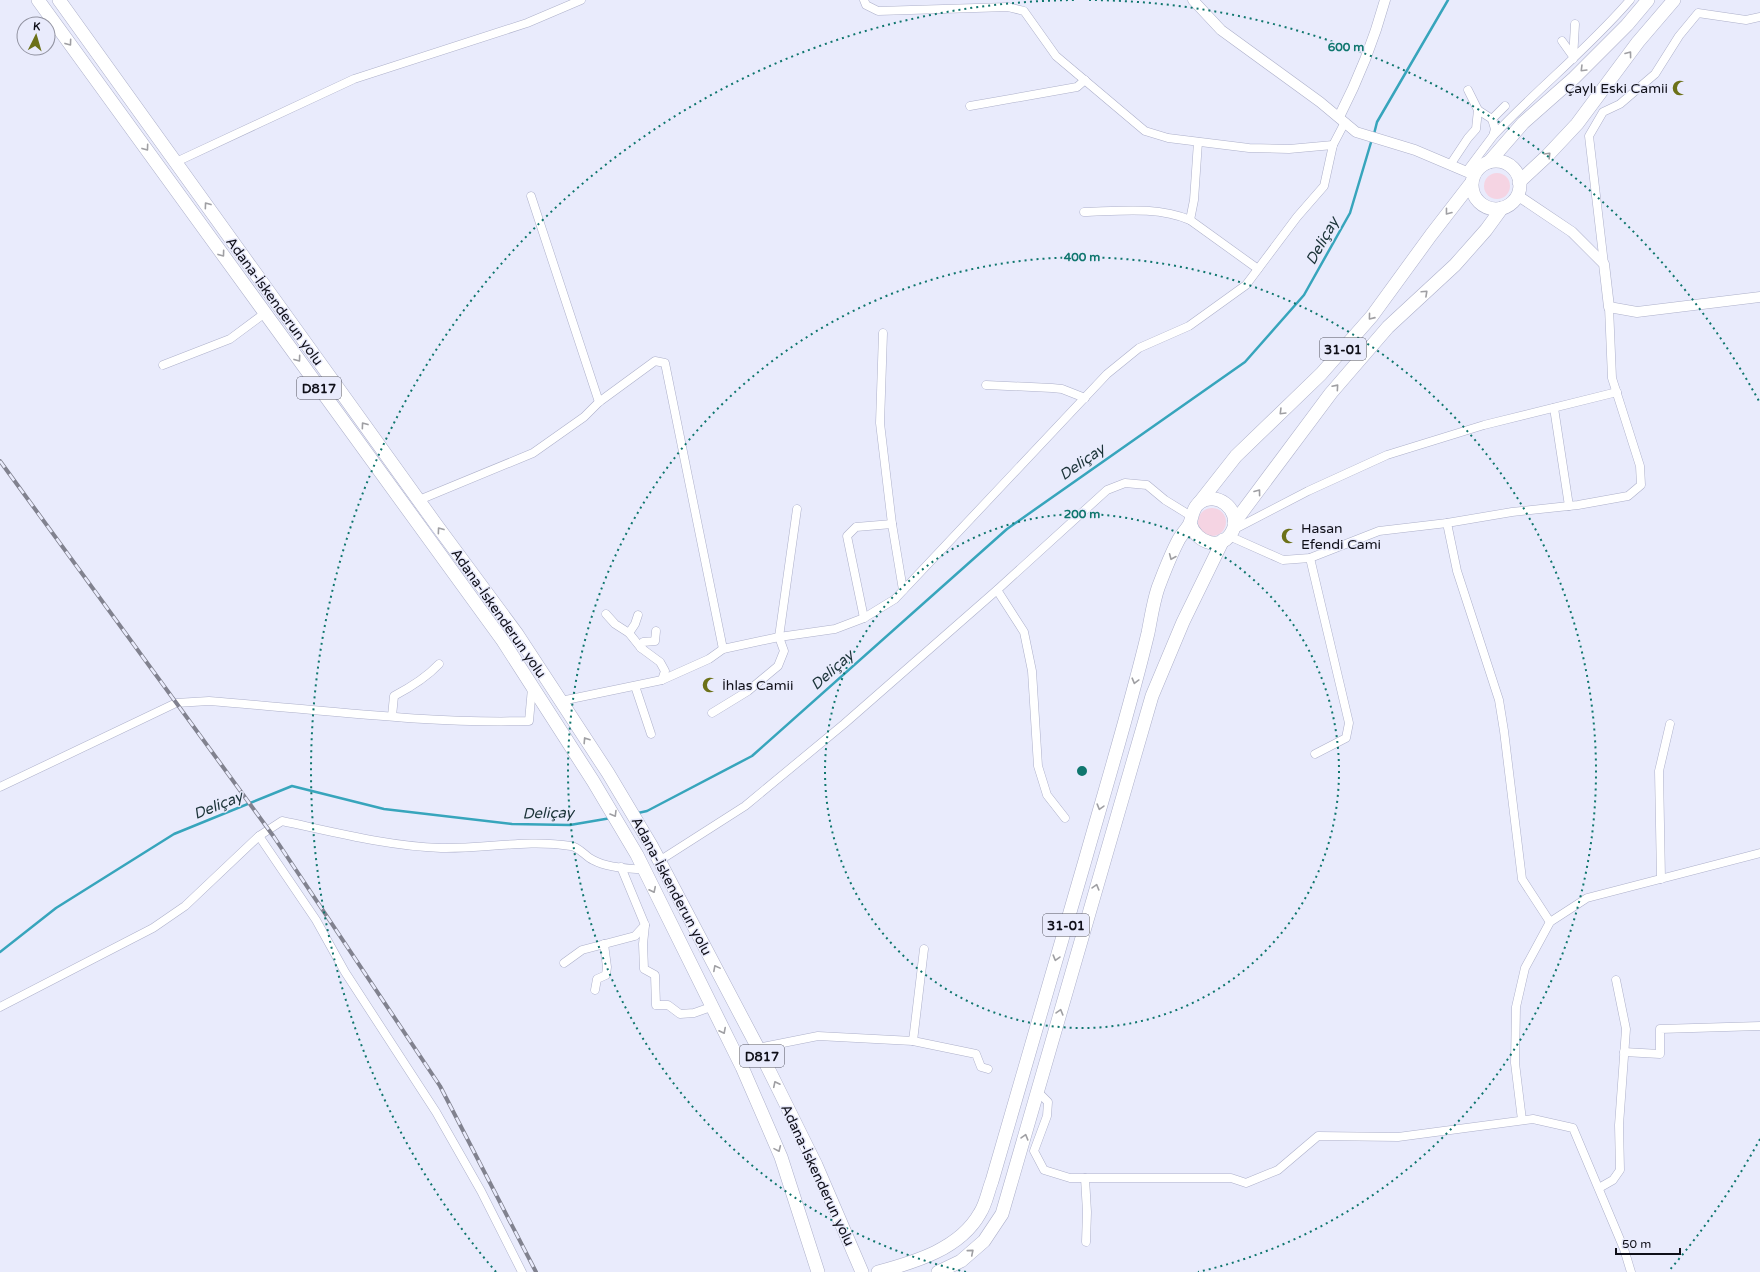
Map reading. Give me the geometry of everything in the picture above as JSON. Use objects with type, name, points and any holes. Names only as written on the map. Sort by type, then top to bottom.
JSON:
[{"type":"highway","name":"D817","points":[[38,0],[503,641],[532,688]]},
{"type":"highway","name":"Adana-İskenderun yolu","points":[[59,0],[517,634],[608,773],[651,845],[758,1048],[816,1165],[862,1272]]},
{"type":"highway","points":[[1489,162],[1508,165],[1514,170],[1519,182],[1517,195],[1508,205],[1502,208],[1489,208],[1478,201],[1472,188],[1471,176],[1489,162],[1523,123],[1574,78],[1627,25],[1648,0]]},
{"type":"highway","points":[[1519,182],[1547,156],[1576,124],[1638,42],[1674,0]]},
{"type":"highway","name":"31-01","points":[[1198,504],[1236,456],[1321,374],[1372,316],[1431,235],[1471,176]]},
{"type":"highway","name":"31-01","points":[[938,1272],[961,1261],[984,1242],[1002,1214],[1113,826],[1152,696],[1184,622],[1230,532],[1331,393],[1388,327],[1455,265],[1486,230],[1502,208]]},
{"type":"highway","points":[[1212,499],[1226,503],[1234,515],[1230,532],[1216,542],[1202,540],[1192,530],[1190,519],[1193,509],[1198,504],[1212,499]]},
{"type":"highway","name":"31-01","points":[[878,1272],[908,1264],[949,1246],[966,1232],[980,1213],[992,1181],[1095,825],[1145,645],[1158,589],[1190,519]]},
{"type":"highway","name":"Adana-İskenderun yolu","points":[[532,688],[594,781],[636,854],[742,1067],[781,1157],[818,1272]]},
{"type":"street","points":[[176,162],[354,79],[527,23],[581,0]]},
{"type":"street","points":[[864,0],[866,5],[878,11],[1008,7],[1024,11],[1056,56],[1145,131],[1168,138],[1249,148],[1281,149],[1333,145]]},
{"type":"street","points":[[1193,0],[1221,30],[1356,132],[1415,150],[1471,176],[1494,136],[1511,117],[1611,22],[1626,1]]},
{"type":"street","points":[[561,701],[662,680],[709,659],[723,649],[779,637],[835,629],[864,618],[895,599],[1107,374],[1139,348],[1189,326],[1246,285],[1324,186],[1333,145],[1376,31],[1385,0]]},
{"type":"street","points":[[1230,532],[1283,560],[1310,558],[1379,531],[1447,523],[1512,512],[1569,506],[1628,496],[1641,485],[1640,466],[1612,378],[1609,307],[1590,136],[1603,112],[1620,104],[1655,74],[1678,36],[1698,13],[1746,20],[1760,17]]},
{"type":"street","points":[[1573,57],[1575,24]]},
{"type":"street","points":[[1562,41],[1573,57]]},
{"type":"street","points":[[970,106],[1077,87],[1084,80]]},
{"type":"street","points":[[1468,90],[1478,110],[1492,119],[1495,130],[1494,136]]},
{"type":"street","points":[[1492,119],[1504,106]]},
{"type":"street","points":[[1450,165],[1468,138],[1476,129],[1478,110]]},
{"type":"street","points":[[1190,220],[1195,193],[1198,142]]},
{"type":"street","points":[[1517,195],[1572,232],[1604,264]]},
{"type":"street","points":[[531,196],[599,402]]},
{"type":"street","points":[[1084,212],[1156,211],[1178,215],[1190,220],[1258,269]]},
{"type":"street","points":[[1609,307],[1638,312],[1760,297]]},
{"type":"street","points":[[162,365],[230,338],[264,313]]},
{"type":"street","points":[[883,333],[880,423],[892,524],[903,590]]},
{"type":"street","points":[[419,500],[533,453],[584,418],[599,402],[655,361],[665,363],[723,649]]},
{"type":"street","points":[[986,385],[1062,389],[1085,398]]},
{"type":"street","points":[[1230,532],[1308,491],[1387,454],[1484,425],[1617,392]]},
{"type":"street","points":[[1554,408],[1569,506]]},
{"type":"street","points":[[659,861],[745,806],[844,724],[997,590],[1107,490],[1125,483],[1147,485],[1190,519]]},
{"type":"street","points":[[712,713],[748,691],[778,666],[784,651],[779,637],[797,509]]},
{"type":"street","points":[[1447,523],[1457,571],[1498,700],[1504,731],[1522,879],[1550,922]]},
{"type":"street","points":[[864,618],[847,536],[856,527],[892,524]]},
{"type":"street","points":[[1310,558],[1349,723],[1346,738],[1315,754]]},
{"type":"street","points":[[997,590],[1024,632],[1032,672],[1038,766],[1046,795],[1065,818]]},
{"type":"street","points":[[606,614],[615,624],[629,633],[641,648],[660,662],[665,671],[662,680]]},
{"type":"street","points":[[629,633],[635,624],[638,615]]},
{"type":"street","points":[[641,648],[643,642],[655,641],[656,630]]},
{"type":"street","points":[[392,716],[394,696],[430,674],[440,664]]},
{"type":"street","points":[[635,686],[651,734]]},
{"type":"street","points":[[0,787],[180,702],[210,701],[392,716],[490,722],[529,721],[532,688]]},
{"type":"street","points":[[1661,879],[1659,771],[1670,724]]},
{"type":"street","points":[[0,1007],[153,928],[184,906],[259,836],[282,821],[379,840],[438,848],[463,848],[526,843],[573,846],[594,861],[621,868],[644,870]]},
{"type":"street","points":[[259,836],[316,920],[345,972],[443,1123],[481,1191],[522,1272]]},
{"type":"street","points":[[1522,1120],[1515,1063],[1516,1008],[1525,968],[1550,922],[1587,898],[1760,853]]},
{"type":"street","points":[[621,868],[645,925],[643,944],[644,969],[655,975],[656,1005],[668,1005],[680,1014],[694,1013],[711,1007]]},
{"type":"street","points":[[564,963],[582,950],[634,936],[645,925]]},
{"type":"street","points":[[595,990],[597,979],[606,975],[604,944]]},
{"type":"street","points":[[914,1041],[924,948]]},
{"type":"street","points":[[1599,1188],[1613,1180],[1620,1170],[1619,1126],[1626,1029],[1616,980]]},
{"type":"street","points":[[1624,1052],[1660,1054],[1660,1028],[1760,1026]]},
{"type":"street","points":[[758,1048],[818,1036],[914,1041],[976,1054],[981,1067],[988,1069]]},
{"type":"street","points":[[1038,1092],[1048,1102],[1047,1116],[1034,1151],[1044,1170],[1070,1178],[1231,1178],[1246,1184],[1278,1170],[1318,1136],[1398,1138],[1533,1119],[1573,1128],[1624,1249],[1631,1272]]},
{"type":"street","points":[[1086,1178],[1088,1212],[1086,1242]]},
{"type":"shaded area","points":[[1497,173],[1506,177],[1510,186],[1506,195],[1497,199],[1488,195],[1484,186],[1488,177]]},
{"type":"shaded area","points":[[1212,508],[1222,512],[1226,522],[1222,532],[1212,536],[1202,532],[1198,522],[1202,512]]},
{"type":"waterway","name":"Deliçay","points":[[1374,134],[1377,122],[1448,0]]},
{"type":"waterway","name":"Deliçay","points":[[638,813],[647,811],[752,756],[1007,529],[1245,362],[1304,295],[1350,213],[1372,139]]},
{"type":"waterway","name":"Deliçay","points":[[0,952],[56,908],[174,834],[292,786],[384,809],[512,824],[570,825],[611,818]]},
{"type":"railway","points":[[0,461],[274,837],[440,1086],[536,1272]]},
{"type":"place","name":"Çaylı Eski Camii","points":[[1680,88]]},
{"type":"place","name":"Hasan Efendi Cami","points":[[1289,536]]},
{"type":"place","name":"İhlas Camii","points":[[710,685]]}]
